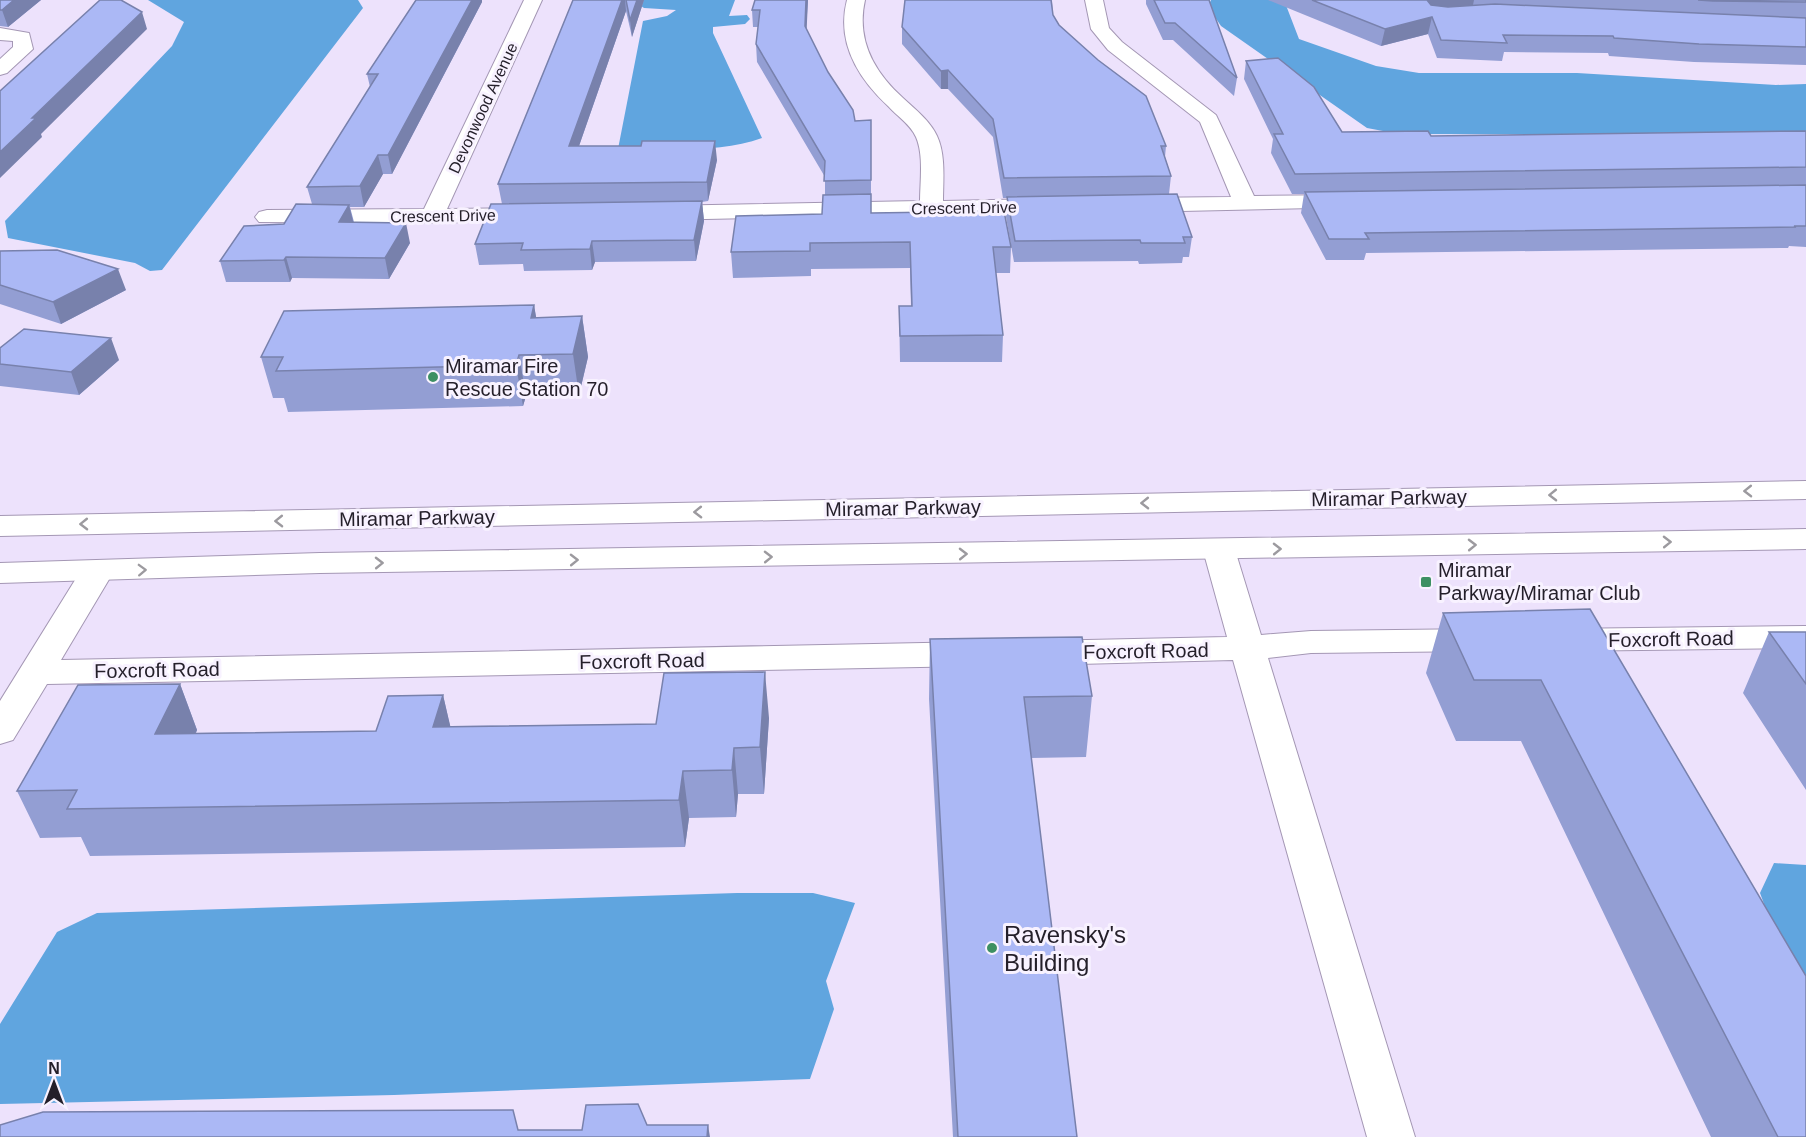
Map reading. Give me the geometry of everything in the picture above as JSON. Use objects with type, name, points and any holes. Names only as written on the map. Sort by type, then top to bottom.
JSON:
[{"type":"street","name":"Devonwood Avenue","points":[[432,216],[533,0]]},
{"type":"street","points":[[856,0],[851,16],[854,39],[861,59],[885,93],[911,117],[928,139],[933,208]]},
{"type":"street","points":[[1094,0],[1100,29],[1115,46],[1209,119],[1245,203]]},
{"type":"street","points":[[0,34],[22,38],[23,49],[0,69]]},
{"type":"street","points":[[1118,205],[1364,202]]},
{"type":"street","name":"Crescent Drive","points":[[635,213],[1071,206]]},
{"type":"street","name":"Crescent Drive","points":[[267,217],[551,214]]},
{"type":"street","name":"Miramar Parkway","points":[[0,526],[1806,490]]},
{"type":"street","points":[[0,573],[320,563],[1806,540]]},
{"type":"street","points":[[1219,550],[1391,1137]]},
{"type":"street","points":[[0,730],[97,571]]},
{"type":"street","name":"Foxcroft Road","points":[[36,672],[1249,648],[1311,642],[1806,637]]},
{"type":"water","points":[[148,0],[358,0],[363,8],[162,270],[150,271],[135,263],[8,238],[5,221],[172,46],[184,22]]},
{"type":"water","points":[[643,0],[735,0],[729,16],[747,15],[750,19],[745,24],[713,27],[713,33],[762,138],[710,148],[618,149],[643,21],[667,16],[676,10],[644,8],[638,4]]},
{"type":"water","points":[[1211,0],[1284,0],[1299,39],[1376,66],[1419,73],[1577,73],[1776,85],[1806,84],[1806,135],[1399,134],[1367,128],[1221,26],[1208,7]]},
{"type":"water","points":[[1774,863],[1806,865],[1806,1041],[1780,947],[1760,893]]},
{"type":"water","points":[[737,893],[813,893],[855,903],[826,981],[834,1009],[810,1079],[394,1095],[0,1104],[0,1024],[57,932],[97,913]]},
{"type":"building","points":[[0,0],[14,0],[0,10]]},
{"type":"building","points":[[100,0],[121,0],[142,12],[0,152],[0,91]]},
{"type":"building","points":[[416,0],[472,0],[388,155],[378,155],[360,186],[307,187],[378,74],[367,74]]},
{"type":"building","points":[[573,0],[622,0],[569,146],[641,146],[642,141],[715,141],[707,182],[498,184]]},
{"type":"building","points":[[626,0],[637,0],[630,20]]},
{"type":"building","points":[[755,0],[806,0],[805,26],[828,72],[853,110],[855,121],[871,120],[871,180],[824,181],[825,161],[756,44],[760,10],[752,10]]},
{"type":"building","points":[[905,0],[1051,0],[1053,15],[1059,25],[1098,60],[1146,96],[1166,146],[1161,146],[1171,176],[1004,178],[993,119],[948,70],[941,71],[902,27]]},
{"type":"building","points":[[1154,0],[1209,0],[1237,78],[1175,23],[1165,23]]},
{"type":"building","points":[[1312,0],[1427,0],[1431,5],[1448,7],[1495,4],[1806,18],[1806,47],[1699,44],[1614,38],[1613,36],[1503,35],[1507,43],[1441,40],[1432,17],[1385,29]]},
{"type":"building","points":[[1698,0],[1806,0],[1806,2],[1713,1]]},
{"type":"building","points":[[1278,58],[1314,87],[1342,132],[1428,131],[1431,136],[1806,131],[1806,167],[1295,174],[1274,134],[1283,134],[1246,61]]},
{"type":"building","points":[[1806,185],[1806,226],[1365,233],[1369,239],[1329,239],[1305,192]]},
{"type":"building","points":[[871,194],[871,213],[1004,211],[1011,247],[993,247],[1003,335],[900,336],[899,306],[912,306],[910,242],[810,243],[810,251],[731,252],[736,216],[822,214],[823,195]]},
{"type":"building","points":[[1177,194],[1192,237],[1183,237],[1185,243],[1141,243],[1140,240],[1015,241],[1007,197]]},
{"type":"building","points":[[702,201],[694,240],[592,241],[590,249],[521,250],[523,243],[475,244],[491,204]]},
{"type":"building","points":[[296,204],[349,205],[339,222],[406,223],[385,258],[286,257],[284,260],[220,261],[244,226],[284,224]]},
{"type":"building","points":[[57,250],[118,269],[53,302],[0,285],[0,251]]},
{"type":"building","points":[[534,305],[531,318],[582,316],[573,354],[519,355],[516,365],[276,371],[283,357],[261,357],[284,311]]},
{"type":"building","points":[[24,329],[111,338],[71,372],[0,364],[0,348]]},
{"type":"building","points":[[1590,609],[1806,976],[1806,1137],[1778,1137],[1541,680],[1474,680],[1443,613]]},
{"type":"building","points":[[1769,632],[1806,632],[1806,684]]},
{"type":"building","name":"Ravensky's Building","points":[[1082,637],[1092,696],[1024,697],[1077,1137],[958,1137],[930,639]]},
{"type":"building","points":[[765,672],[760,747],[734,748],[732,770],[683,771],[679,800],[67,809],[77,790],[17,791],[78,685],[180,684],[155,734],[376,731],[388,696],[443,695],[433,727],[656,724],[664,673]]},
{"type":"building","points":[[638,1104],[647,1125],[708,1125],[707,1137],[0,1137],[0,1125],[43,1112],[513,1110],[518,1130],[582,1130],[586,1105]]},
{"type":"place","name":"Miramar Fire Rescue Station 70","points":[[433,377]]},
{"type":"place","name":"Miramar Parkway/Miramar Club","points":[[1426,582]]},
{"type":"place","name":"Ravensky's Building","points":[[992,948]]}]
